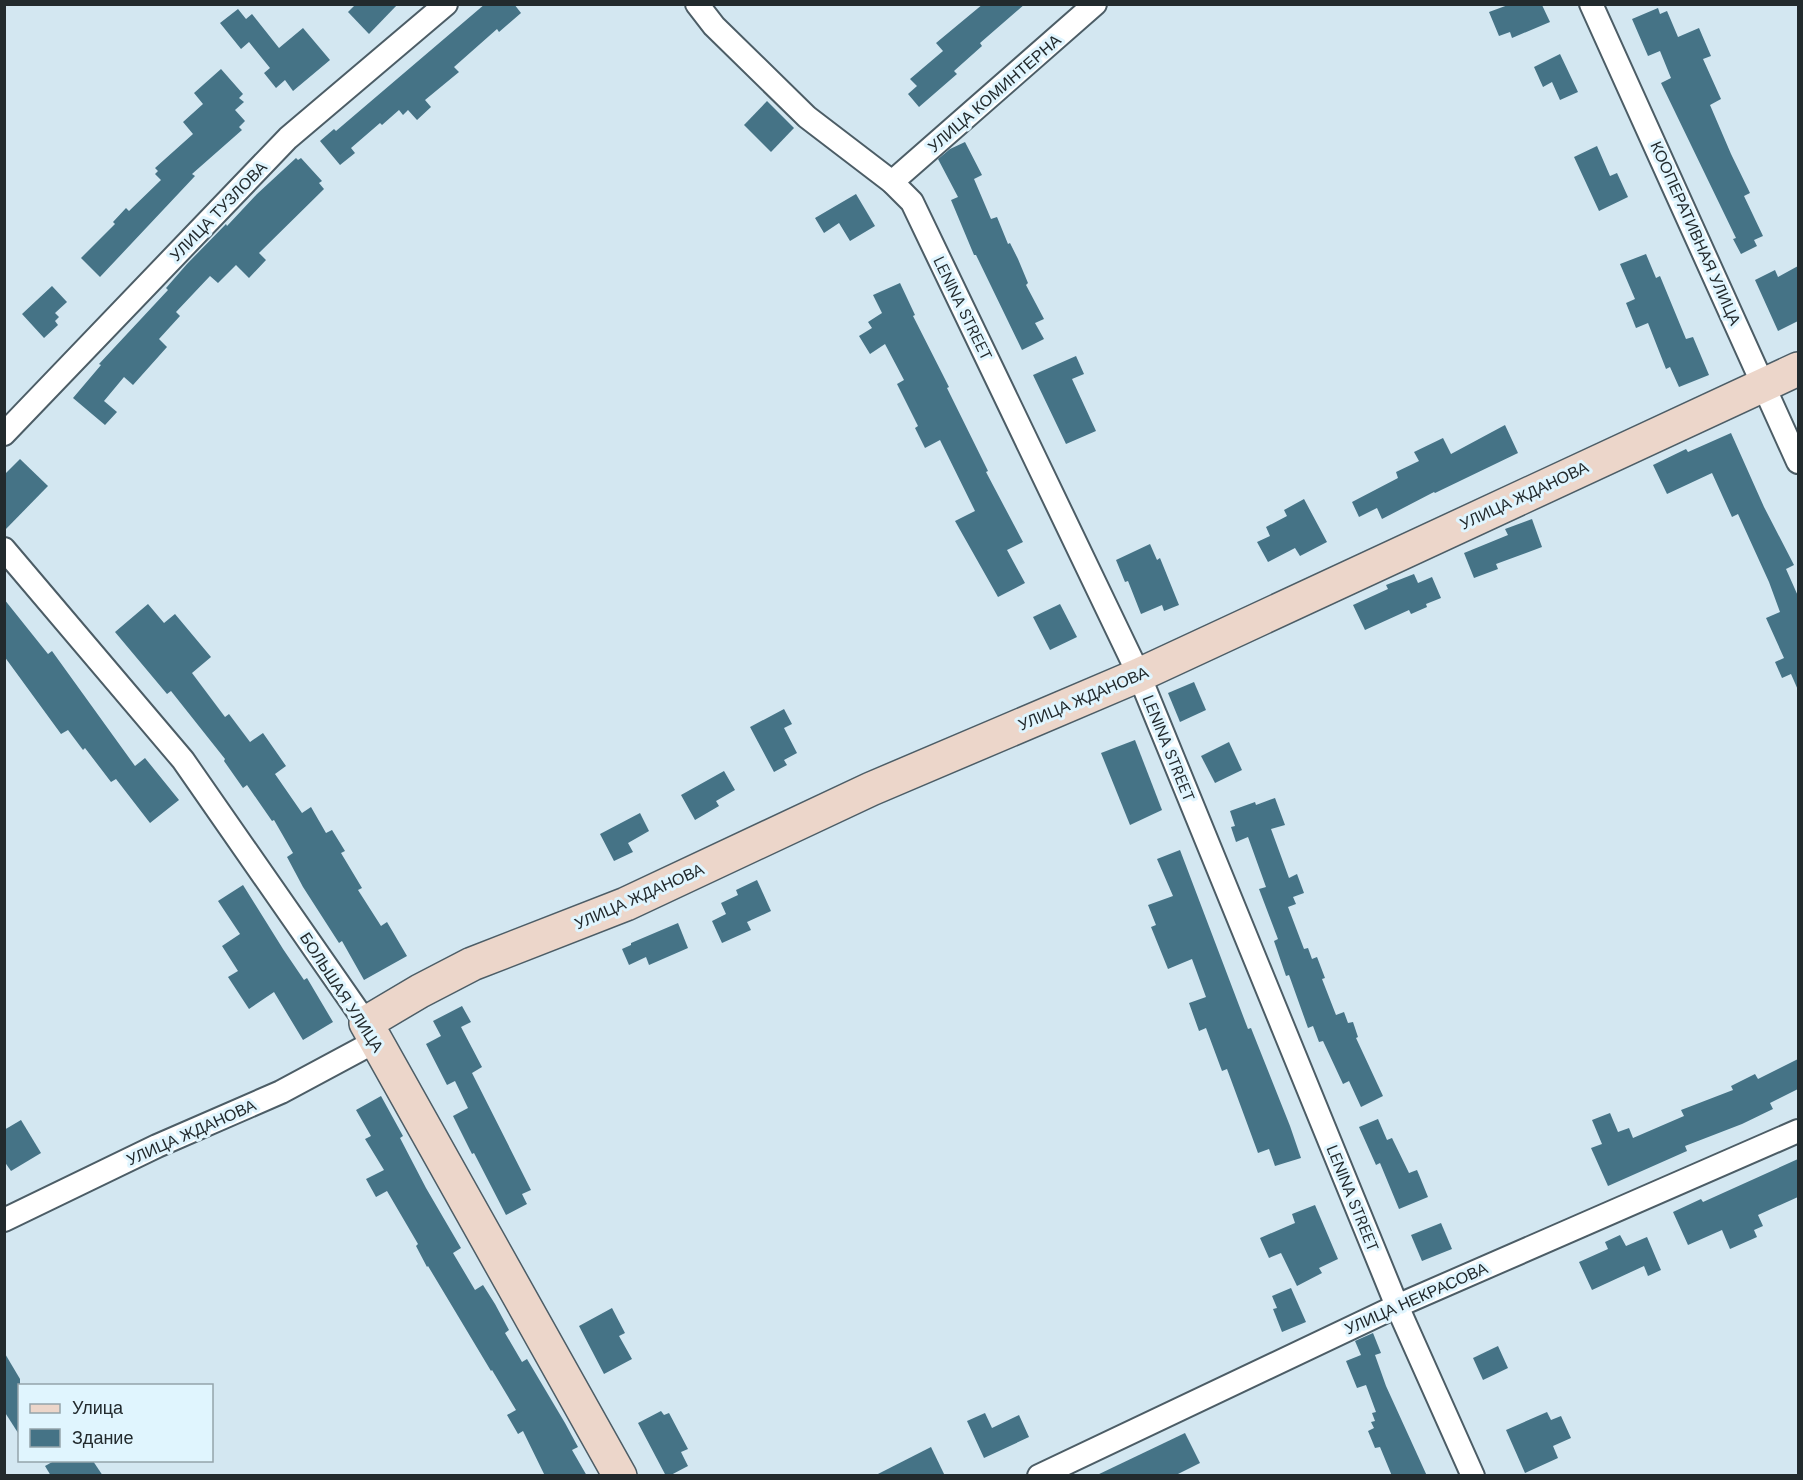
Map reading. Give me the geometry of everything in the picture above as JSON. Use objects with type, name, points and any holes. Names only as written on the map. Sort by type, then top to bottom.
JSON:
[{"type":"street","name":"УЛИЦА ТУЗЛОВА","points":[[4,434],[288,138],[446,4]]},
{"type":"street","name":"LENINA STREET","points":[[697,4],[714,26],[807,117],[892,182],[912,202],[1139,675],[1397,1306],[1473,1476]]},
{"type":"street","name":"УЛИЦА КОМИНТЕРНА","points":[[892,182],[1095,4]]},
{"type":"street","name":"КООПЕРАТИВНАЯ УЛИЦА","points":[[1592,4],[1798,462]]},
{"type":"street","name":"УЛИЦА ЖДАНОВА","points":[[4,1220],[157,1146],[280,1092],[371,1032],[420,991],[472,964],[626,904],[871,789],[1139,675],[1798,369]]},
{"type":"street","name":"БОЛЬШАЯ УЛИЦА","points":[[4,549],[183,760],[371,1032],[620,1476]]},
{"type":"street","name":"УЛИЦА НЕКРАСОВА","points":[[1038,1476],[1397,1306],[1798,1131]]},
{"type":"building","points":[[356,4],[398,4],[369,34],[348,12]]},
{"type":"building","points":[[485,4],[514,4],[521,13],[499,32],[497,29],[454,67],[459,72],[425,100],[431,107],[417,120],[408,110],[403,115],[399,110],[351,148],[355,153],[340,165],[320,141],[334,129],[336,131]]},
{"type":"building","points":[[983,4],[1025,4],[980,43],[982,46],[954,71],[957,74],[919,107],[908,94],[917,86],[910,79],[943,51],[936,43]]},
{"type":"building","points":[[1508,5],[1542,5],[1550,22],[1512,38],[1510,32],[1499,36],[1489,12]]},
{"type":"building","points":[[1658,8],[1660,14],[1667,11],[1678,37],[1699,28],[1711,56],[1703,59],[1721,99],[1710,105],[1750,193],[1744,196],[1763,236],[1754,240],[1757,246],[1741,254],[1733,239],[1736,238],[1661,83],[1671,78],[1660,51],[1648,56],[1632,19]]},
{"type":"building","points":[[238,9],[246,19],[252,14],[279,48],[303,28],[330,60],[293,91],[285,80],[276,88],[264,73],[270,68],[249,42],[241,49],[220,23]]},
{"type":"building","points":[[1560,54],[1578,92],[1560,100],[1552,82],[1543,87],[1534,67]]},
{"type":"building","points":[[221,69],[243,94],[239,98],[244,102],[235,110],[245,121],[239,127],[242,130],[192,174],[195,176],[100,277],[81,258],[115,224],[113,222],[126,208],[129,211],[161,180],[155,174],[158,171],[155,168],[193,134],[183,122],[203,104],[194,93]]},
{"type":"building","points":[[767,101],[794,128],[771,152],[744,125]]},
{"type":"building","points":[[965,142],[982,175],[974,179],[991,219],[997,217],[1008,244],[1010,243],[1018,259],[1028,283],[1026,285],[1044,319],[1035,323],[1044,339],[1022,350],[974,255],[951,200],[958,197],[938,159],[950,149]]},
{"type":"building","points":[[1597,146],[1610,176],[1617,173],[1628,197],[1599,211],[1574,157]]},
{"type":"building","points":[[296,158],[298,160],[301,158],[322,181],[319,183],[324,189],[259,253],[266,260],[249,278],[236,265],[218,283],[210,276],[176,312],[180,316],[159,339],[167,347],[133,385],[124,377],[104,401],[117,412],[105,425],[73,398],[101,365],[99,364],[168,290],[166,288],[187,264]]},
{"type":"building","points":[[856,194],[875,226],[850,241],[839,223],[824,233],[815,218]]},
{"type":"building","points":[[1646,254],[1656,278],[1660,276],[1686,339],[1693,337],[1709,375],[1679,387],[1670,367],[1666,369],[1648,323],[1636,328],[1626,303],[1635,299],[1620,264]]},
{"type":"building","points":[[1798,266],[1798,321],[1778,331],[1755,280],[1775,270],[1778,277]]},
{"type":"building","points":[[900,283],[915,315],[913,316],[988,471],[986,472],[1023,542],[1007,550],[1025,583],[998,597],[955,521],[975,511],[940,440],[925,448],[915,428],[918,426],[897,384],[904,380],[885,344],[870,354],[859,336],[872,328],[868,322],[882,313],[873,295]]},
{"type":"building","points":[[52,286],[67,302],[55,313],[59,317],[55,321],[58,325],[44,338],[22,314]]},
{"type":"building","points":[[1076,356],[1084,374],[1072,379],[1096,431],[1066,444],[1033,375]]},
{"type":"building","points":[[1505,425],[1518,453],[1382,519],[1377,508],[1359,517],[1352,502],[1398,478],[1396,472],[1419,461],[1414,452],[1443,438],[1451,454]]},
{"type":"building","points":[[1731,433],[1764,507],[1794,565],[1786,569],[1798,596],[1798,690],[1791,674],[1782,678],[1775,662],[1784,658],[1766,618],[1780,612],[1769,582],[1738,514],[1732,517],[1712,473],[1667,494],[1653,465],[1686,449],[1688,452]]},
{"type":"building","points":[[20,459],[48,486],[4,531],[4,475]]},
{"type":"building","points":[[1304,499],[1327,542],[1300,556],[1295,548],[1268,562],[1257,542],[1270,536],[1266,527],[1287,516],[1284,510]]},
{"type":"building","points":[[1532,519],[1542,547],[1496,564],[1498,569],[1474,578],[1464,553],[1508,535],[1505,529]]},
{"type":"building","points":[[1150,544],[1157,560],[1160,558],[1179,605],[1164,611],[1162,605],[1141,614],[1128,581],[1125,582],[1116,560]]},
{"type":"building","points":[[1414,574],[1418,583],[1432,577],[1441,598],[1411,614],[1409,610],[1365,630],[1353,605],[1388,589],[1386,585]]},
{"type":"building","points":[[4,599],[48,654],[52,651],[135,766],[145,758],[179,800],[150,823],[116,779],[111,782],[68,730],[61,734],[4,656]]},
{"type":"building","points":[[148,604],[164,623],[175,614],[211,657],[192,673],[225,717],[229,714],[250,742],[263,733],[286,766],[275,774],[302,813],[311,807],[326,833],[332,830],[345,851],[341,853],[362,888],[358,890],[381,926],[387,922],[407,956],[364,980],[342,941],[339,943],[303,887],[287,857],[293,853],[274,820],[272,821],[247,785],[243,788],[224,761],[225,759],[171,691],[167,694],[115,632]]},
{"type":"building","points":[[1060,604],[1077,637],[1050,650],[1033,617]]},
{"type":"building","points":[[1194,682],[1206,710],[1180,722],[1168,693]]},
{"type":"building","points":[[784,709],[792,724],[784,728],[797,753],[784,760],[787,765],[774,772],[750,727]]},
{"type":"building","points":[[1135,740],[1162,810],[1130,825],[1101,753]]},
{"type":"building","points":[[1229,742],[1242,770],[1215,783],[1201,756]]},
{"type":"building","points":[[724,771],[735,790],[716,801],[719,806],[695,820],[681,795]]},
{"type":"building","points":[[1275,798],[1285,825],[1271,829],[1289,878],[1297,874],[1304,893],[1293,897],[1296,904],[1288,907],[1304,949],[1308,948],[1312,959],[1317,957],[1325,978],[1322,979],[1336,1015],[1344,1012],[1348,1023],[1353,1022],[1358,1037],[1356,1038],[1383,1096],[1361,1107],[1349,1081],[1343,1084],[1323,1041],[1319,1042],[1313,1026],[1308,1028],[1274,941],[1278,939],[1259,889],[1266,887],[1248,837],[1236,842],[1231,827],[1235,826],[1230,811]]},
{"type":"building","points":[[640,813],[649,831],[628,843],[633,852],[614,861],[600,834]]},
{"type":"building","points":[[1180,850],[1248,1029],[1251,1028],[1301,1158],[1275,1166],[1269,1149],[1258,1153],[1227,1069],[1222,1071],[1206,1028],[1199,1031],[1189,1003],[1206,997],[1192,959],[1168,969],[1151,927],[1156,925],[1148,905],[1173,896],[1157,859]]},
{"type":"building","points":[[757,880],[771,911],[747,922],[751,930],[722,943],[712,921],[726,914],[721,903],[738,895],[736,890]]},
{"type":"building","points":[[243,885],[304,980],[307,978],[333,1022],[303,1040],[274,992],[249,1009],[228,977],[238,971],[222,946],[240,934],[218,901]]},
{"type":"building","points":[[678,923],[688,948],[649,965],[646,957],[629,965],[622,949]]},
{"type":"building","points":[[462,1006],[471,1022],[461,1027],[482,1067],[472,1073],[531,1190],[522,1194],[527,1204],[506,1215],[453,1116],[468,1108],[455,1081],[447,1085],[426,1044],[441,1036],[433,1021]]},
{"type":"building","points":[[1798,1059],[1798,1089],[1770,1103],[1773,1109],[1742,1124],[1685,1146],[1687,1151],[1608,1186],[1591,1148],[1602,1144],[1592,1120],[1610,1113],[1618,1132],[1629,1128],[1633,1138],[1684,1116],[1681,1110],[1733,1090],[1731,1086],[1755,1074],[1758,1079]]},
{"type":"building","points":[[381,1096],[403,1136],[400,1138],[426,1188],[461,1248],[453,1253],[475,1290],[483,1285],[495,1304],[509,1330],[505,1333],[522,1362],[527,1359],[578,1447],[572,1450],[587,1476],[545,1476],[523,1431],[518,1434],[507,1415],[516,1410],[427,1267],[416,1246],[418,1244],[387,1191],[376,1197],[366,1179],[384,1170],[365,1139],[371,1136],[356,1110]]},
{"type":"building","points":[[1378,1119],[1387,1140],[1392,1138],[1409,1173],[1417,1170],[1428,1197],[1399,1209],[1380,1163],[1376,1165],[1359,1127]]},
{"type":"building","points":[[21,1120],[41,1153],[11,1171],[4,1161],[4,1130]]},
{"type":"building","points":[[1798,1159],[1798,1197],[1758,1215],[1763,1226],[1754,1230],[1757,1237],[1730,1249],[1722,1230],[1688,1245],[1673,1212],[1701,1199],[1703,1202]]},
{"type":"building","points":[[1315,1205],[1338,1259],[1319,1268],[1322,1273],[1297,1286],[1281,1253],[1269,1258],[1260,1238],[1295,1223],[1292,1214]]},
{"type":"building","points":[[1441,1223],[1452,1249],[1422,1261],[1411,1235]]},
{"type":"building","points":[[1620,1235],[1626,1246],[1647,1237],[1661,1270],[1648,1276],[1644,1266],[1592,1290],[1579,1262],[1608,1249],[1605,1242]]},
{"type":"building","points":[[1291,1288],[1306,1322],[1282,1332],[1273,1309],[1277,1308],[1272,1296]]},
{"type":"building","points":[[612,1308],[625,1333],[619,1336],[632,1359],[604,1374],[579,1326]]},
{"type":"building","points":[[1373,1333],[1381,1353],[1375,1355],[1386,1386],[1427,1476],[1392,1476],[1380,1447],[1375,1448],[1368,1431],[1374,1428],[1371,1422],[1375,1421],[1372,1413],[1376,1412],[1366,1385],[1357,1388],[1346,1361],[1361,1355],[1355,1341]]},
{"type":"building","points":[[1498,1346],[1508,1368],[1483,1380],[1473,1358]]},
{"type":"building","points":[[4,1352],[20,1379],[20,1384],[18,1384],[18,1433],[4,1411]]},
{"type":"building","points":[[661,1411],[664,1415],[669,1413],[688,1449],[681,1452],[688,1466],[669,1476],[666,1476],[638,1423]]},
{"type":"building","points":[[1547,1412],[1551,1420],[1561,1416],[1571,1438],[1553,1446],[1558,1458],[1525,1473],[1506,1430]]},
{"type":"building","points":[[985,1413],[992,1428],[1019,1415],[1029,1437],[984,1458],[967,1421]]},
{"type":"building","points":[[1185,1433],[1200,1463],[1174,1476],[1095,1476]]},
{"type":"building","points":[[931,1447],[945,1476],[874,1476]]},
{"type":"building","points":[[52,1462],[94,1462],[103,1476],[51,1476],[45,1466]]}]
